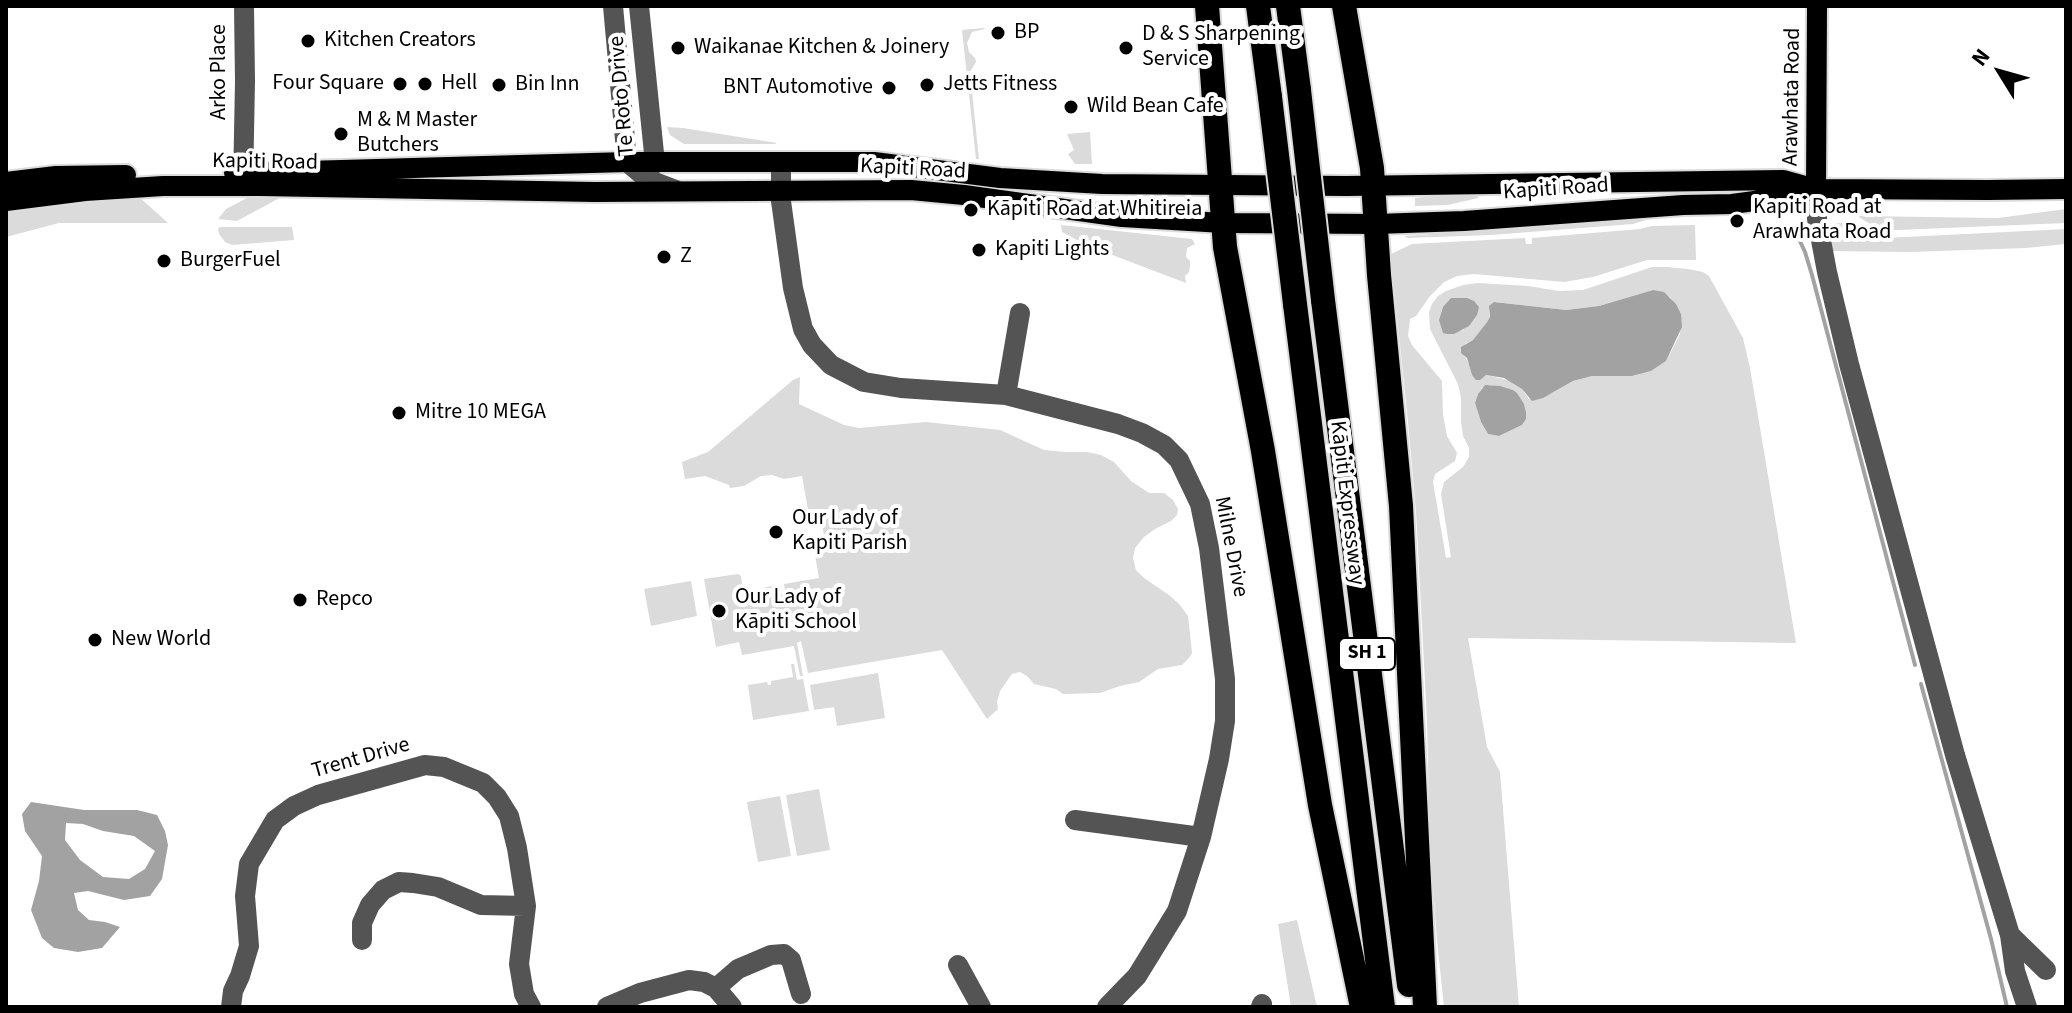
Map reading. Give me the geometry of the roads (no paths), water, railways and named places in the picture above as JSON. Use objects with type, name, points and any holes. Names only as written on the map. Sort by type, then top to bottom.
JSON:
[{"type":"highway","points":[[1207,6],[1225,247],[1263,451],[1320,805],[1362,1007]]},
{"type":"highway","name":"Kāpiti Expressway","points":[[1258,6],[1383,1007]]},
{"type":"highway","name":"Kāpiti Expressway","points":[[1288,6],[1412,1007]]},
{"type":"highway","points":[[1344,6],[1374,186],[1401,506],[1425,1007]]},
{"type":"main road","name":"Arawhata Road","points":[[1816,189],[1817,6]]},
{"type":"main road","name":"Kapiti Road","points":[[6,201],[85,191],[244,179],[874,162],[1000,178],[1148,186],[1783,180],[1816,189]]},
{"type":"main road","name":"Kapiti Road","points":[[6,182],[56,176],[244,179],[602,192],[911,190],[1122,217],[1223,223],[1376,224],[1732,204],[1816,189],[2066,189]]},
{"type":"main road","points":[[56,176],[85,191]]},
{"type":"street","name":"Arko Place","points":[[244,6],[244,179]]},
{"type":"street","name":"Te Roto Drive","points":[[613,6],[621,89],[641,167],[669,189],[684,192]]},
{"type":"street","name":"Te Roto Drive","points":[[602,192],[620,187],[641,167],[651,111],[639,6]]},
{"type":"street","points":[[621,89],[627,99],[651,111]]},
{"type":"street","name":"Milne Drive","points":[[781,163],[780,192],[793,288],[803,329],[824,358],[864,382],[901,388],[1006,395],[1142,433],[1164,445],[1179,460],[1200,504],[1209,548],[1225,679],[1225,721],[1201,837],[1177,911],[1137,976],[1107,1007]]},
{"type":"street","points":[[1816,189],[1817,219],[1849,364],[1955,755],[2010,935],[2015,971],[2027,1007]]},
{"type":"street","points":[[1006,395],[1020,313]]},
{"type":"street","name":"Trent Drive","points":[[231,1007],[233,991],[249,946],[245,896],[249,864],[275,820],[294,806],[318,795],[425,765],[444,767],[483,783],[509,816],[526,906],[519,964],[524,994],[531,1007]]},
{"type":"street","points":[[1075,820],[1201,837]]},
{"type":"street","points":[[362,940],[362,923],[370,905],[383,890],[399,882],[438,887],[481,905],[526,906]]},
{"type":"street","points":[[2010,935],[2046,970]]},
{"type":"street","points":[[716,988],[738,969],[771,955],[784,954],[791,960],[801,994]]},
{"type":"street","points":[[958,965],[981,1007]]},
{"type":"street","points":[[607,1007],[640,993],[689,980],[716,988],[732,1007]]},
{"type":"waterway","points":[[1799,239],[1812,275],[1915,665]]},
{"type":"waterway","points":[[1921,684],[2007,1007]]},
{"type":"place","name":"BP","points":[[998,33]]},
{"type":"place","name":"Kitchen Creators","points":[[308,41]]},
{"type":"place","name":"Waikanae Kitchen & Joinery","points":[[678,48]]},
{"type":"place","name":"D & S Sharpening Service","points":[[1126,48]]},
{"type":"place","name":"Four Square","points":[[400,84]]},
{"type":"place","name":"Hell","points":[[425,84]]},
{"type":"place","name":"Bin Inn","points":[[499,85]]},
{"type":"place","name":"Jetts Fitness","points":[[927,85]]},
{"type":"place","name":"BNT Automotive","points":[[889,88]]},
{"type":"place","name":"Wild Bean Cafe","points":[[1071,107]]},
{"type":"place","name":"M & M Master Butchers","points":[[341,134]]},
{"type":"place","name":"Kāpiti Road at Whitireia","points":[[971,210]]},
{"type":"place","name":"Kapiti Road at Arawhata Road","points":[[1737,221]]},
{"type":"place","name":"Kapiti Lights","points":[[979,250]]},
{"type":"place","name":"Z","points":[[664,257]]},
{"type":"place","name":"BurgerFuel","points":[[164,261]]},
{"type":"place","name":"Mitre 10 MEGA","points":[[399,413]]},
{"type":"place","name":"Our Lady of Kapiti Parish","points":[[776,532]]},
{"type":"place","name":"Repco","points":[[300,600]]},
{"type":"place","name":"Our Lady of Kāpiti School","points":[[719,611]]},
{"type":"place","name":"New World","points":[[95,640]]}]
